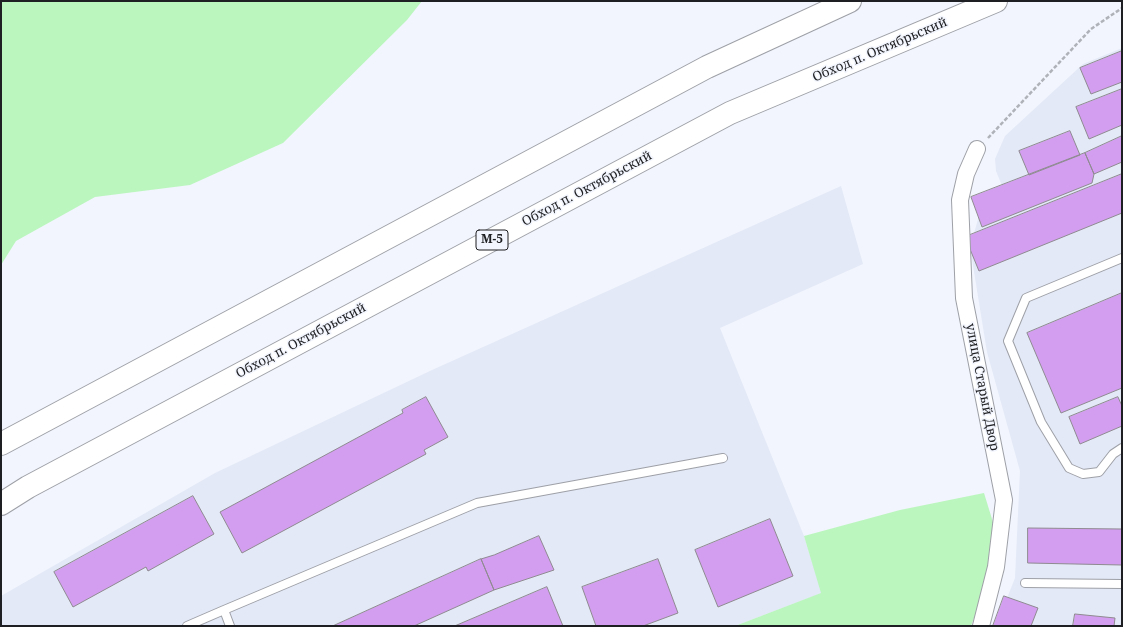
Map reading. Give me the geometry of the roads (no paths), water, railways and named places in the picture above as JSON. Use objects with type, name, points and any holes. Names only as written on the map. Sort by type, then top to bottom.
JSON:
[{"type":"highway","points":[[1,444],[707,67],[850,1]]},
{"type":"highway","name":"Обход п. Октябрьский","points":[[1,504],[28,487],[730,113],[996,1]]},
{"type":"street","name":"улица Старый Двор","points":[[977,149],[966,174],[960,200],[964,298],[1004,500],[996,567],[981,626]]},
{"type":"lane","points":[[1122,258],[1026,298],[1008,341],[1041,422],[1070,468],[1083,474],[1099,472],[1113,454],[1122,448]]},
{"type":"lane","points":[[187,626],[477,503],[723,458]]},
{"type":"lane","points":[[1025,582],[1122,584]]},
{"type":"lane","points":[[224,610],[230,626]]}]
